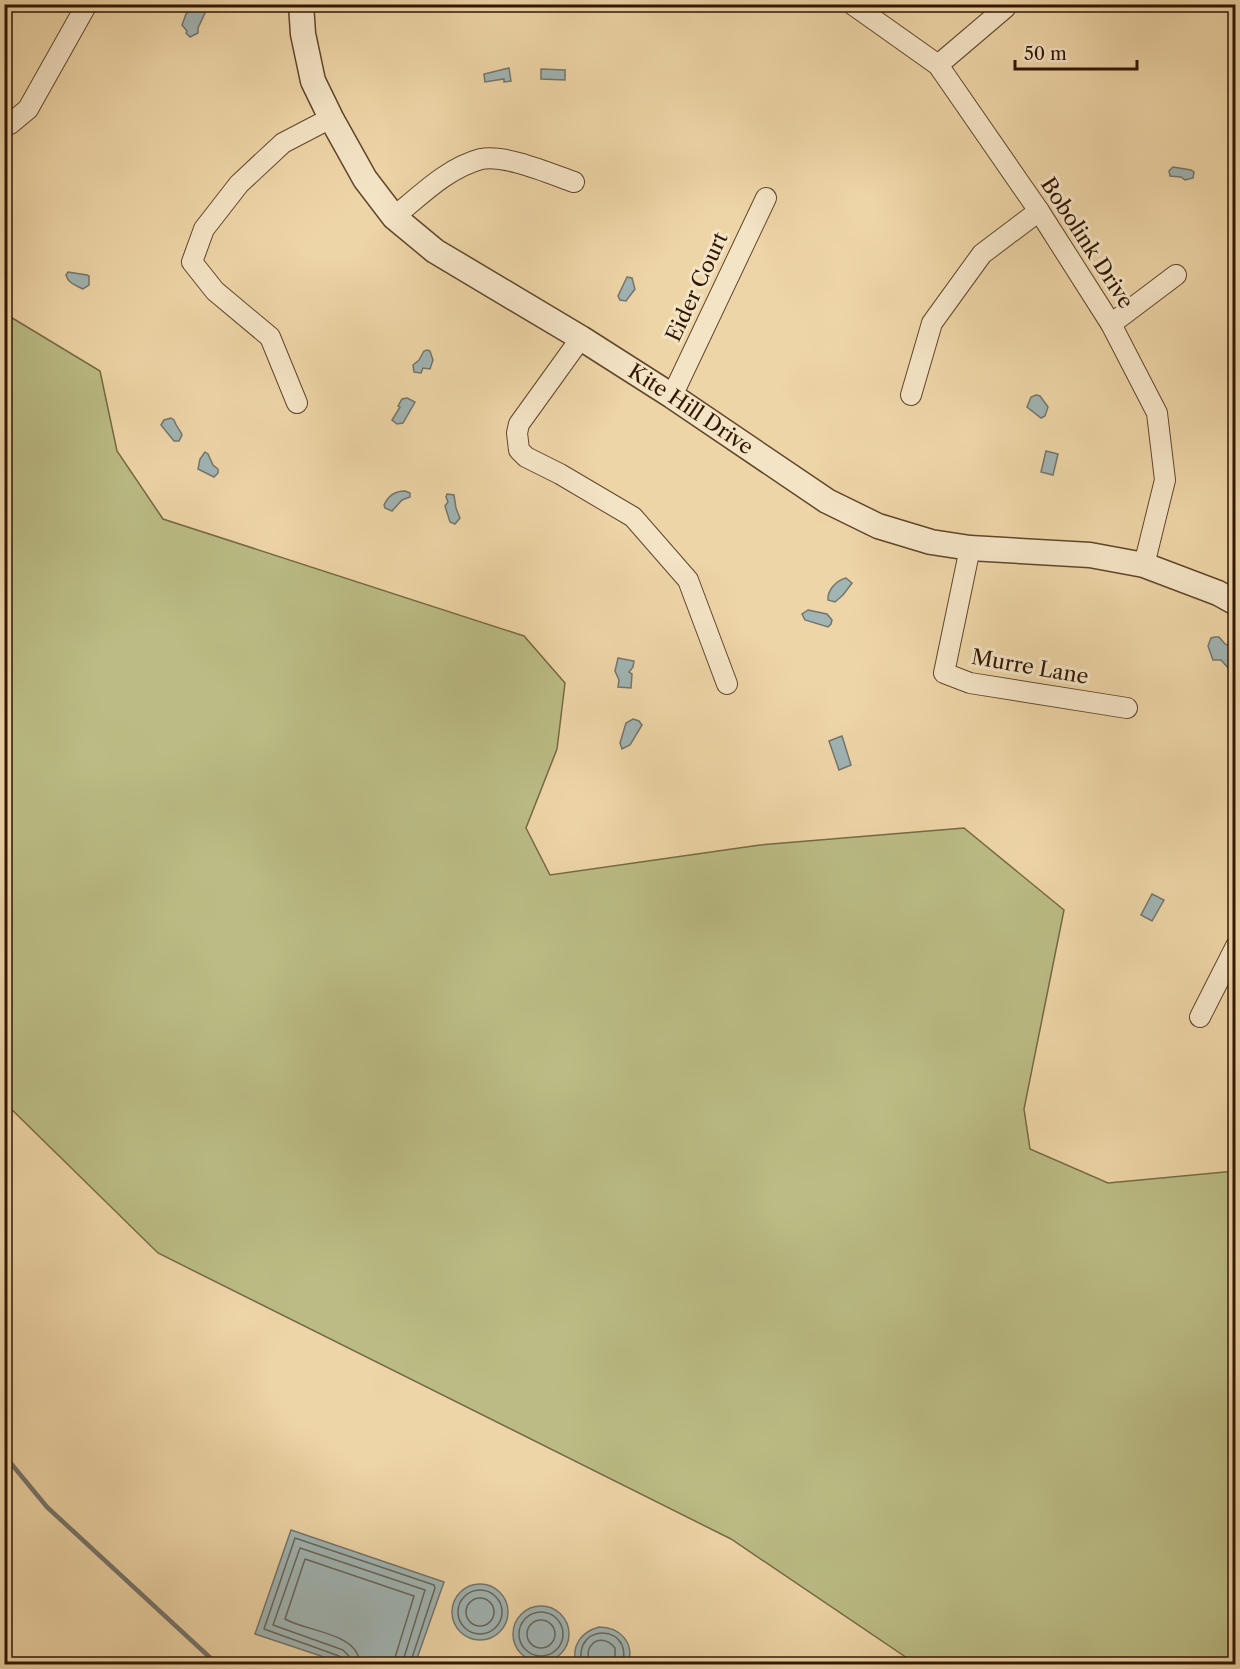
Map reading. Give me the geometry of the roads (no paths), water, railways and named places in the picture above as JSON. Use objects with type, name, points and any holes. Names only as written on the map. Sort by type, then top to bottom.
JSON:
[{"type":"street","points":[[7,123],[28,109],[87,4]]},
{"type":"street","name":"Kite Hill Drive","points":[[301,4],[303,34],[313,81],[331,118],[365,179],[393,217],[435,251],[581,338],[672,396],[827,501],[878,526],[931,542],[970,548],[1090,555],[1144,565],[1218,593],[1236,603]]},
{"type":"street","name":"Bobolink Drive","points":[[852,4],[938,64],[1039,211],[1111,324],[1157,413],[1165,480],[1144,565]]},
{"type":"street","points":[[938,64],[1005,9]]},
{"type":"street","points":[[297,403],[270,337],[215,291],[192,262],[204,229],[239,184],[283,143],[331,118]]},
{"type":"street","points":[[393,217],[448,173],[483,159],[520,162],[574,182]]},
{"type":"street","name":"Eider Court","points":[[672,396],[766,198]]},
{"type":"street","points":[[911,395],[932,323],[982,254],[1039,211]]},
{"type":"street","points":[[1111,324],[1176,275]]},
{"type":"street","points":[[581,338],[519,424],[517,433],[519,450],[526,457],[560,474],[633,517],[688,580],[727,684]]},
{"type":"street","name":"Murre Lane","points":[[970,548],[944,673],[970,683],[1127,708]]},
{"type":"street","points":[[1200,1017],[1236,946]]},
{"type":"water","points":[[193,7],[202,8],[205,13],[198,33],[190,37],[182,25],[186,14]]},
{"type":"water","points":[[509,68],[511,81],[504,82],[504,79],[485,82],[484,74]]},
{"type":"water","points":[[541,69],[565,70],[565,80],[541,79]]},
{"type":"water","points":[[1173,167],[1191,170],[1194,172],[1193,178],[1185,180],[1181,177],[1170,176],[1169,171]]},
{"type":"water","points":[[68,272],[89,276],[89,285],[83,289],[72,283],[67,278]]},
{"type":"water","points":[[627,277],[632,278],[635,289],[626,301],[620,300],[618,296]]},
{"type":"water","points":[[427,350],[430,351],[433,360],[430,369],[423,368],[421,373],[414,372],[413,365]]},
{"type":"water","points":[[1040,396],[1048,407],[1045,416],[1041,418],[1027,407],[1031,397]]},
{"type":"water","points":[[407,398],[415,402],[403,423],[397,424],[392,420],[402,399]]},
{"type":"water","points":[[171,418],[182,435],[179,441],[174,441],[161,425],[164,420]]},
{"type":"water","points":[[1046,451],[1058,454],[1053,475],[1041,472]]},
{"type":"water","points":[[205,452],[218,469],[214,477],[198,469],[200,459]]},
{"type":"water","points":[[405,491],[410,493],[410,497],[402,500],[392,511],[385,508],[384,505],[390,497],[395,493]]},
{"type":"water","points":[[447,494],[454,495],[460,518],[455,524],[450,522],[445,506],[448,502]]},
{"type":"water","points":[[846,578],[852,583],[843,595],[835,602],[828,600],[833,586]]},
{"type":"water","points":[[808,610],[827,614],[832,620],[831,624],[828,627],[805,620],[802,614]]},
{"type":"water","points":[[1219,637],[1225,644],[1232,647],[1235,656],[1235,671],[1230,670],[1221,660],[1213,660],[1208,646],[1211,638]]},
{"type":"water","points":[[618,658],[634,661],[629,672],[632,674],[631,688],[618,687],[619,680],[615,671]]},
{"type":"water","points":[[633,719],[642,725],[630,745],[622,749],[620,743],[626,723]]},
{"type":"water","points":[[842,736],[851,765],[839,770],[829,741]]},
{"type":"water","points":[[1152,894],[1164,900],[1152,921],[1141,915]]},
{"type":"water","points":[[291,1530],[444,1582],[415,1664],[345,1664],[255,1634]]},
{"type":"water","points":[[480,1584],[491,1586],[500,1592],[506,1601],[508,1612],[506,1623],[500,1632],[491,1638],[480,1640],[469,1638],[460,1632],[454,1623],[452,1612],[454,1601],[460,1592],[469,1586]]},
{"type":"water","points":[[541,1606],[552,1608],[561,1614],[567,1623],[569,1634],[567,1645],[561,1654],[552,1660],[541,1662],[530,1660],[521,1654],[515,1645],[513,1634],[515,1623],[521,1614],[530,1608]]},
{"type":"water","points":[[599,1627],[613,1630],[624,1638],[629,1649],[628,1664],[576,1664],[576,1646],[582,1636]]},
{"type":"waterway","points":[[4,1455],[47,1507],[217,1664]]}]
